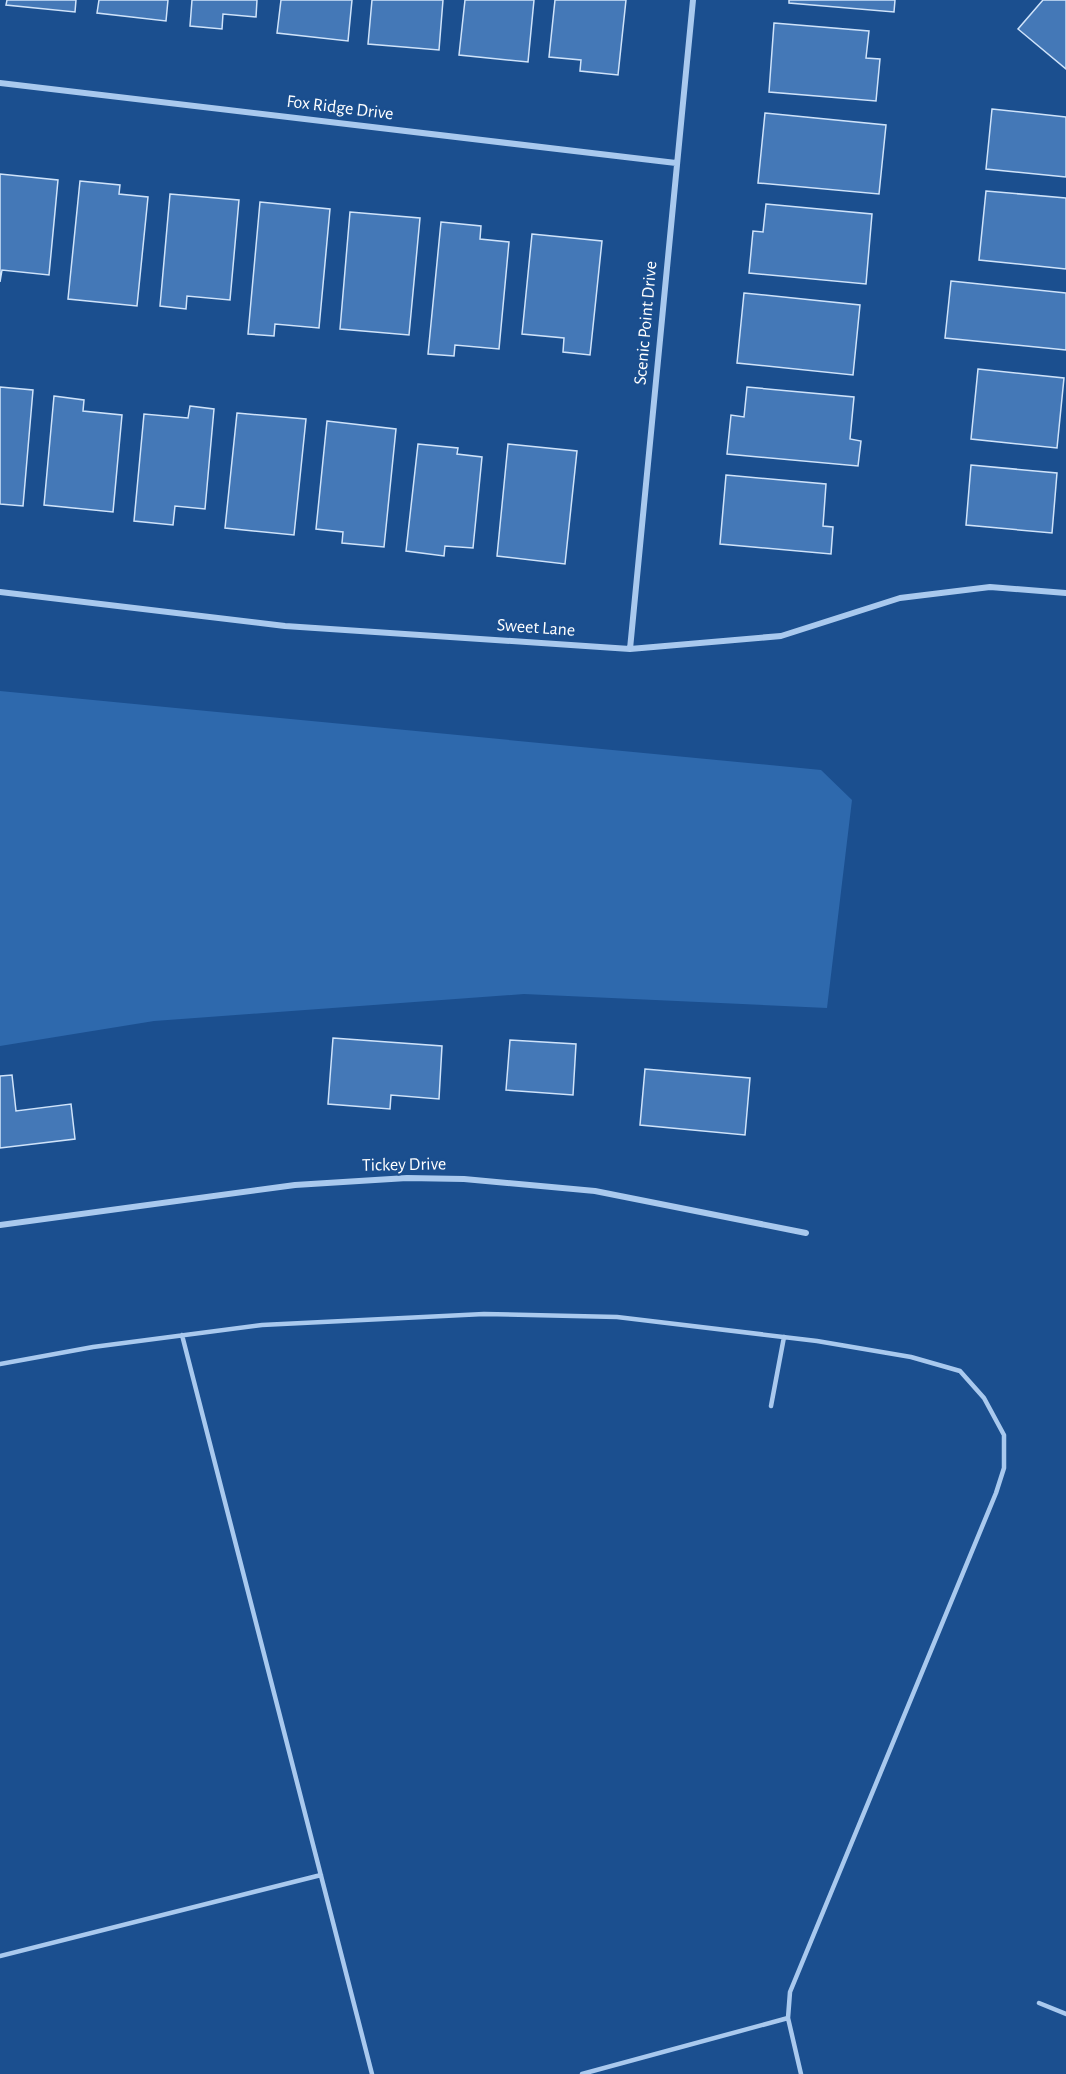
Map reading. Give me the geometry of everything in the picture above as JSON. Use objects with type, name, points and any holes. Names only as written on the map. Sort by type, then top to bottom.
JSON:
[{"type":"street","name":"Scenic Point Drive","points":[[630,649],[693,0]]},
{"type":"street","name":"Fox Ridge Drive","points":[[0,82],[676,163]]},
{"type":"street","name":"Sweet Lane","points":[[0,592],[285,626],[630,649],[781,636],[900,598],[990,587],[1066,593]]},
{"type":"street","name":"Tickey Drive","points":[[0,1225],[295,1185],[407,1178],[464,1179],[595,1191],[806,1233]]},
{"type":"lane","points":[[0,1364],[93,1347],[262,1325],[484,1314],[617,1317],[817,1341],[911,1357],[960,1371],[984,1398],[1004,1435],[1004,1468],[996,1493],[790,1992],[788,2018],[801,2074]]},
{"type":"lane","points":[[182,1335],[372,2074]]},
{"type":"lane","points":[[771,1406],[784,1337]]},
{"type":"lane","points":[[0,1956],[321,1875]]},
{"type":"lane","points":[[1039,2003],[1066,2014]]},
{"type":"lane","points":[[582,2074],[788,2018]]},
{"type":"shaded area","points":[[0,691],[821,770],[852,800],[827,1008],[524,994],[154,1021],[0,1046]]},
{"type":"building","points":[[7,0],[76,0],[75,12],[6,5]]},
{"type":"building","points":[[99,0],[168,0],[166,21],[97,13]]},
{"type":"building","points":[[192,0],[257,0],[256,17],[223,14],[222,29],[190,26]]},
{"type":"building","points":[[281,0],[352,0],[348,41],[277,33]]},
{"type":"building","points":[[372,0],[443,0],[439,50],[368,44]]},
{"type":"building","points":[[465,0],[534,0],[528,62],[459,55]]},
{"type":"building","points":[[555,0],[626,0],[618,75],[580,71],[581,60],[549,57]]},
{"type":"building","points":[[789,0],[895,0],[894,12],[789,3]]},
{"type":"building","points":[[1043,0],[1066,0],[1066,69],[1018,29]]},
{"type":"building","points":[[774,23],[869,31],[866,58],[880,59],[876,101],[769,92]]},
{"type":"building","points":[[992,109],[1066,117],[1066,177],[986,169]]},
{"type":"building","points":[[765,113],[886,125],[879,194],[758,183]]},
{"type":"building","points":[[0,174],[58,180],[49,275],[2,270],[0,282]]},
{"type":"building","points":[[80,181],[120,185],[119,194],[148,197],[137,306],[68,299]]},
{"type":"building","points":[[986,191],[1066,198],[1066,269],[979,260]]},
{"type":"building","points":[[170,194],[239,200],[230,300],[187,296],[186,309],[160,306]]},
{"type":"building","points":[[260,202],[330,209],[319,328],[275,324],[274,336],[248,334]]},
{"type":"building","points":[[766,204],[872,214],[866,284],[749,273],[753,231],[763,232]]},
{"type":"building","points":[[350,212],[420,218],[409,335],[340,329]]},
{"type":"building","points":[[441,222],[481,226],[480,239],[509,242],[499,349],[455,345],[454,356],[428,354]]},
{"type":"building","points":[[532,234],[602,241],[590,355],[563,352],[564,338],[522,334]]},
{"type":"building","points":[[951,281],[1066,293],[1066,350],[945,338]]},
{"type":"building","points":[[744,293],[860,305],[853,375],[737,363]]},
{"type":"building","points":[[978,369],[1064,378],[1057,448],[971,439]]},
{"type":"building","points":[[0,387],[33,390],[23,506],[0,504]]},
{"type":"building","points":[[747,387],[854,397],[850,439],[861,441],[858,466],[727,454],[731,415],[744,417]]},
{"type":"building","points":[[54,396],[84,400],[83,411],[122,415],[113,512],[44,505]]},
{"type":"building","points":[[190,406],[214,409],[205,509],[175,506],[173,525],[134,521],[144,414],[188,418]]},
{"type":"building","points":[[237,413],[306,419],[294,535],[225,528]]},
{"type":"building","points":[[327,421],[396,429],[384,547],[342,543],[343,532],[316,529]]},
{"type":"building","points":[[418,444],[458,448],[457,454],[482,457],[473,548],[445,546],[444,556],[406,551]]},
{"type":"building","points":[[508,444],[577,451],[565,564],[497,556]]},
{"type":"building","points":[[971,465],[1057,473],[1052,533],[966,525]]},
{"type":"building","points":[[726,475],[826,484],[823,526],[833,527],[831,554],[720,544]]},
{"type":"building","points":[[333,1038],[442,1046],[439,1099],[391,1095],[390,1109],[328,1104]]},
{"type":"building","points":[[510,1040],[576,1044],[573,1095],[506,1090]]},
{"type":"building","points":[[645,1069],[750,1078],[745,1135],[640,1125]]},
{"type":"building","points":[[12,1075],[16,1111],[71,1104],[75,1139],[0,1148],[0,1076]]}]
